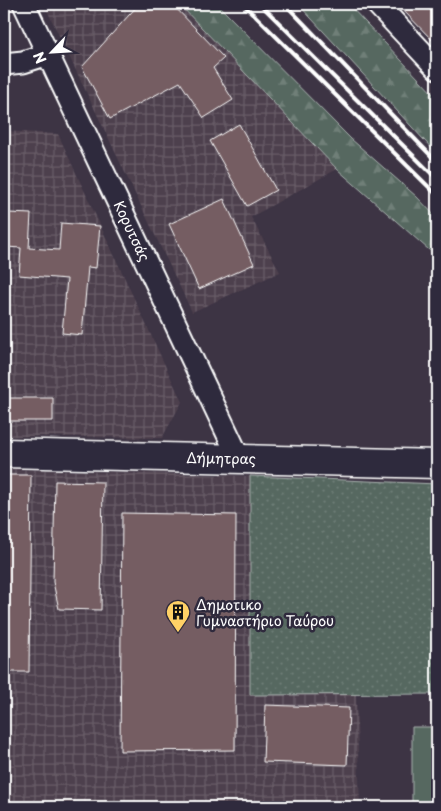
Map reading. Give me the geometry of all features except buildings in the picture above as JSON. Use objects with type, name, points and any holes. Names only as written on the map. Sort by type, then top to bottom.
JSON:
[{"type":"street","name":"Κορυτσάς","points":[[24,4],[239,458]]},
{"type":"street","points":[[377,4],[437,68]]},
{"type":"street","points":[[4,64],[23,62],[48,54]]},
{"type":"street","name":"Δήμητρας","points":[[4,453],[437,464]]},
{"type":"shaded area","points":[[44,4],[179,4],[337,169],[251,217],[280,272],[192,312]]},
{"type":"shaded area","points":[[4,131],[58,134],[182,402],[162,438],[4,436]]},
{"type":"shaded area","points":[[4,469],[250,476],[250,695],[356,695],[360,807],[4,807]]},
{"type":"green space","points":[[179,4],[217,4],[351,139],[417,197],[437,218],[437,257],[337,169]]},
{"type":"green space","points":[[298,4],[348,4],[437,98],[437,154]]},
{"type":"green space","points":[[250,476],[437,484],[437,694],[250,695]]},
{"type":"green space","points":[[412,727],[437,727],[437,807],[412,807]]},
{"type":"railway","points":[[243,4],[437,195]]},
{"type":"railway","points":[[260,4],[437,179]]},
{"type":"railway","points":[[285,4],[437,162]]},
{"type":"place","name":"Δημοτικο Γυμναστήριο Ταύρου","points":[[178,633]]}]
